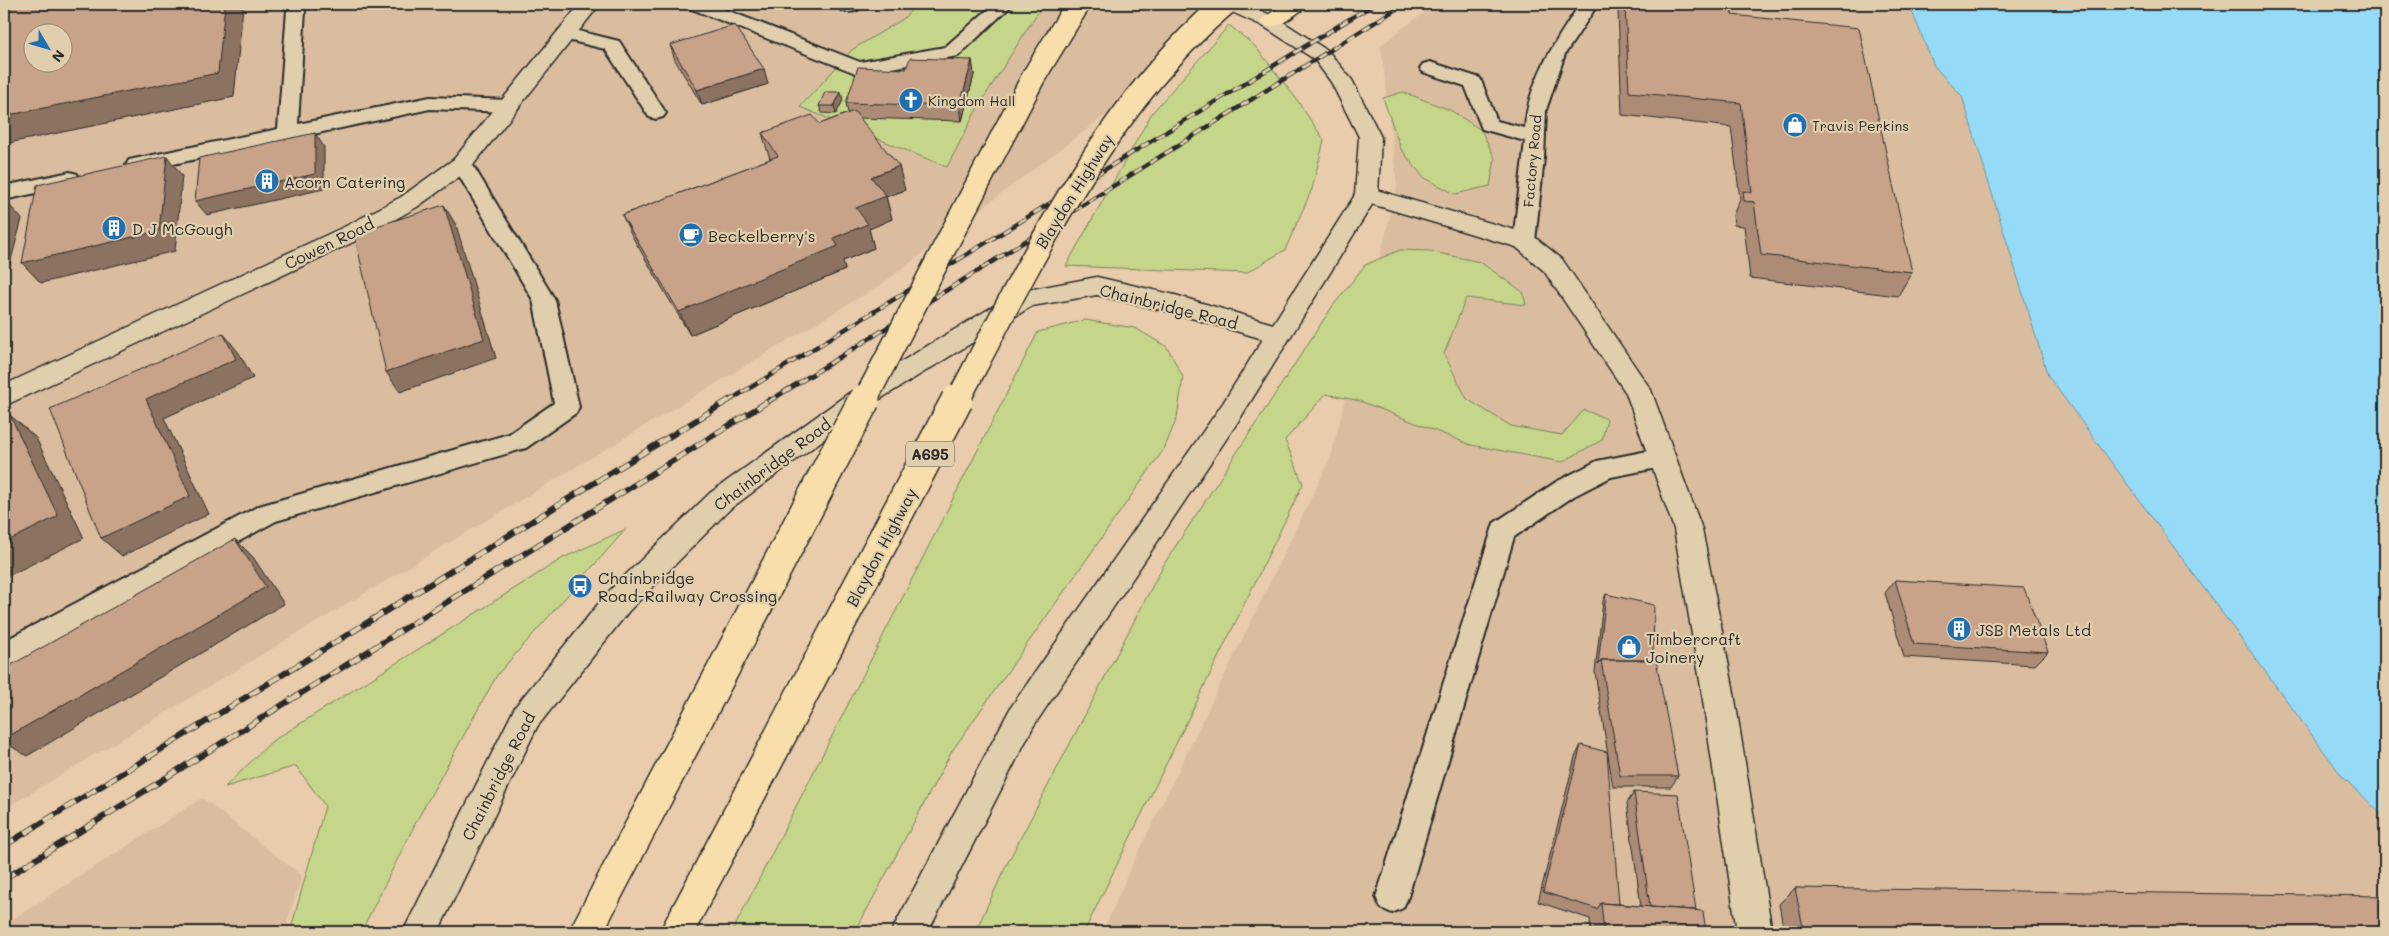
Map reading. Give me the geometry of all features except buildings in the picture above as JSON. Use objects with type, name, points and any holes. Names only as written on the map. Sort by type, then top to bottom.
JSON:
[{"type":"main road","name":"Cowen Road","points":[[4,396],[354,232],[410,202],[462,164],[590,4]]},
{"type":"main road","points":[[586,932],[1034,76],[1078,4]]},
{"type":"main road","name":"Blaydon Highway","points":[[677,932],[1032,259],[1103,144],[1152,76],[1205,21],[1225,4]]},
{"type":"main road","points":[[909,932],[1022,717],[1232,410],[1366,195],[1370,137],[1341,80],[1321,55],[1270,22],[1230,4]]},
{"type":"main road","points":[[1270,22],[1298,4]]},
{"type":"main road","points":[[1366,195],[1524,241],[1553,265],[1638,390],[1688,529],[1717,687],[1755,932]]},
{"type":"main road","name":"Chainbridge Road","points":[[420,932],[526,717],[618,602],[720,501],[858,400],[1026,298],[1097,286],[1175,304],[1279,334]]},
{"type":"lane","points":[[695,4],[858,68],[951,52],[1004,4]]},
{"type":"lane","points":[[844,4],[851,7],[855,4]]},
{"type":"lane","name":"Factory Road","points":[[1524,241],[1536,110],[1556,54],[1589,4]]},
{"type":"lane","points":[[288,133],[296,10]]},
{"type":"lane","points":[[566,34],[612,44],[656,114]]},
{"type":"lane","points":[[1430,68],[1473,82],[1489,125],[1535,137]]},
{"type":"lane","points":[[118,169],[430,103],[508,106]]},
{"type":"lane","points":[[4,655],[268,513],[517,441],[567,406],[544,300],[462,164]]},
{"type":"lane","points":[[4,193],[89,175]]},
{"type":"lane","points":[[1392,898],[1503,531],[1565,489],[1606,468],[1663,458]]},
{"type":"shaded area","points":[[4,4],[1180,4],[1223,26],[882,284],[4,809]]},
{"type":"shaded area","points":[[1435,4],[1909,4],[1962,96],[2048,376],[2343,777],[2385,818],[2385,932],[1103,932],[1126,878],[1331,457],[1397,187],[1381,45]]},
{"type":"shaded area","points":[[202,798],[302,876],[284,932],[4,932],[4,925]]},
{"type":"green space","points":[[917,4],[1043,4],[978,107],[947,167],[800,107],[853,49],[903,19]]},
{"type":"green space","points":[[1229,25],[1255,46],[1295,97],[1324,140],[1312,189],[1285,250],[1246,273],[1066,266],[1152,113]]},
{"type":"green space","points":[[1403,92],[1450,110],[1481,130],[1495,158],[1490,186],[1455,194],[1423,177],[1401,149],[1383,98]]},
{"type":"green space","points":[[1400,250],[1429,251],[1480,262],[1523,292],[1526,305],[1466,298],[1444,354],[1467,399],[1511,426],[1562,435],[1584,410],[1607,419],[1602,440],[1562,462],[1471,445],[1360,401],[1326,394],[1285,440],[1303,484],[1084,932],[975,932],[1007,864],[1164,564],[1332,307],[1365,265]]},
{"type":"green space","points":[[1085,320],[1135,328],[1167,347],[1183,377],[1177,418],[1164,449],[952,751],[855,932],[732,932],[1038,332]]},
{"type":"green space","points":[[626,529],[497,675],[417,820],[361,932],[290,932],[325,806],[296,766],[225,787],[271,742],[563,558]]},
{"type":"water","points":[[1909,4],[2385,4],[2385,818],[2342,776],[2048,376],[1962,96],[1934,66]]},
{"type":"railway","points":[[727,402],[1374,4]]},
{"type":"railway","points":[[768,402],[1404,4]]},
{"type":"railway","points":[[4,846],[729,400]]},
{"type":"railway","points":[[4,879],[770,400]]},
{"type":"place","name":"Kingdom Hall","points":[[911,100]]},
{"type":"place","name":"Travis Perkins","points":[[1795,125]]},
{"type":"place","name":"Acorn Catering","points":[[267,181]]},
{"type":"place","name":"D J McGough","points":[[114,228]]},
{"type":"place","name":"Beckelberry's","points":[[691,235]]},
{"type":"place","name":"Chainbridge Road-Railway Crossing","points":[[580,586]]},
{"type":"place","name":"JSB Metals Ltd","points":[[1959,629]]},
{"type":"place","name":"Timbercraft Joinery","points":[[1629,647]]}]
